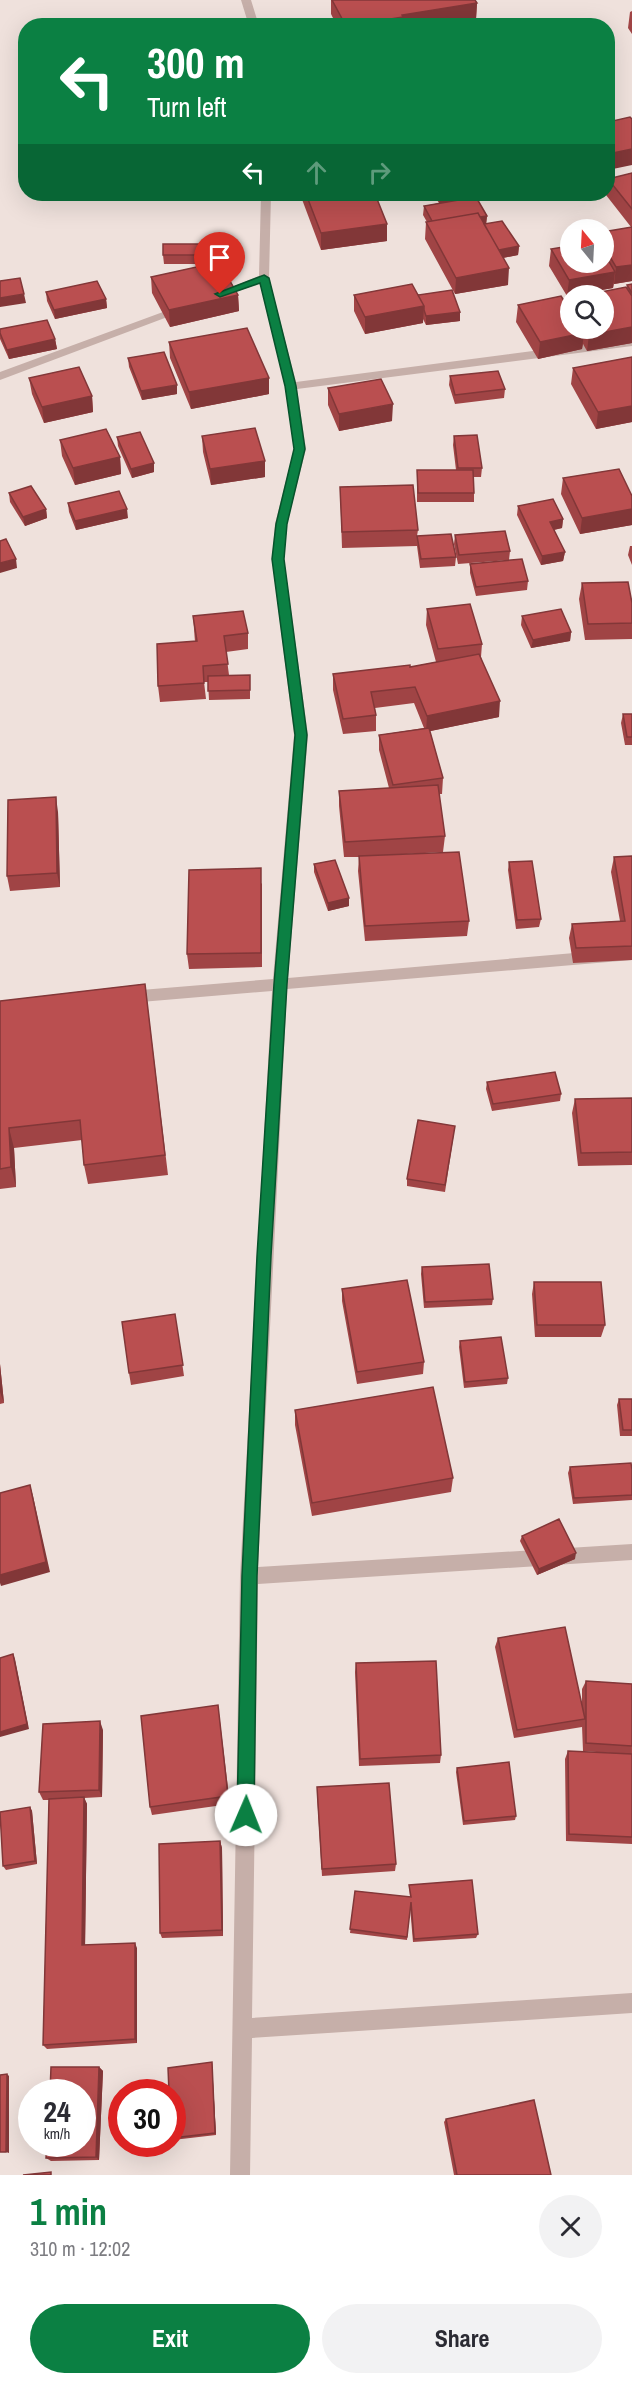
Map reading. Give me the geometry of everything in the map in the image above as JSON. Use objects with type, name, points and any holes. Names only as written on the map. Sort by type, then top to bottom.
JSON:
[{"type":"street","points":[[246,0],[252,18]]},
{"type":"street","points":[[240,2175],[249,1576],[280,984],[301,735],[278,559],[281,524],[300,449],[291,386],[264,278],[266,201]]},
{"type":"street","points":[[0,376],[264,278]]},
{"type":"street","points":[[291,386],[632,342]]},
{"type":"street","points":[[117,998],[632,954]]},
{"type":"street","points":[[249,1576],[632,1552]]},
{"type":"street","points":[[242,2029],[632,2003]]},
{"type":"building","points":[[332,0],[475,0],[477,3],[402,15],[403,17],[397,18],[342,18]]},
{"type":"building","points":[[630,117],[632,119],[632,149],[615,153],[615,120]]},
{"type":"building","points":[[632,173],[632,209],[615,188],[615,177]]},
{"type":"building","points":[[309,201],[378,201],[387,224],[321,233]]},
{"type":"building","points":[[453,201],[478,201],[487,216],[480,217],[478,213],[432,221],[424,206]]},
{"type":"building","points":[[478,213],[509,268],[456,278],[426,222]]},
{"type":"building","points":[[502,221],[519,246],[499,250],[484,224]]},
{"type":"building","points":[[632,227],[632,265],[616,267],[614,264],[614,230]]},
{"type":"building","points":[[163,244],[224,244],[223,255],[163,255]]},
{"type":"building","points":[[560,248],[560,264],[551,249]]},
{"type":"building","points":[[219,262],[238,295],[169,310],[151,277]]},
{"type":"building","points":[[565,273],[609,273],[569,280]]},
{"type":"building","points":[[20,278],[24,294],[0,298],[0,281]]},
{"type":"building","points":[[97,281],[106,299],[54,310],[46,292]]},
{"type":"building","points":[[412,284],[424,306],[365,317],[354,295]]},
{"type":"building","points":[[626,287],[632,296],[632,327],[614,330],[614,289]]},
{"type":"building","points":[[452,290],[460,312],[426,316],[418,295]]},
{"type":"building","points":[[560,296],[560,338],[540,342],[518,305]]},
{"type":"building","points":[[47,320],[55,339],[7,350],[0,329]]},
{"type":"building","points":[[247,328],[269,378],[189,392],[169,342]]},
{"type":"building","points":[[164,352],[177,385],[141,391],[128,358]]},
{"type":"building","points":[[632,357],[632,406],[598,412],[573,368]]},
{"type":"building","points":[[79,367],[92,396],[42,407],[29,378]]},
{"type":"building","points":[[498,371],[505,389],[455,395],[450,376]]},
{"type":"building","points":[[381,379],[393,404],[339,414],[328,388]]},
{"type":"building","points":[[255,428],[265,461],[210,469],[202,436]]},
{"type":"building","points":[[106,429],[120,457],[73,468],[60,440]]},
{"type":"building","points":[[140,432],[154,463],[131,469],[117,437]]},
{"type":"building","points":[[477,435],[482,468],[458,468],[454,436]]},
{"type":"building","points":[[619,469],[632,496],[632,509],[582,518],[563,478]]},
{"type":"building","points":[[417,470],[473,470],[474,493],[418,493]]},
{"type":"building","points":[[413,485],[418,530],[342,532],[340,487]]},
{"type":"building","points":[[31,486],[46,509],[23,517],[9,493]]},
{"type":"building","points":[[119,491],[127,509],[75,521],[68,503]]},
{"type":"building","points":[[553,499],[563,519],[550,522],[565,552],[542,556],[518,506]]},
{"type":"building","points":[[505,531],[510,551],[459,555],[455,535]]},
{"type":"building","points":[[451,534],[456,557],[421,559],[417,536]]},
{"type":"building","points":[[6,539],[16,559],[0,563],[0,541]]},
{"type":"building","points":[[522,559],[528,581],[476,587],[470,564]]},
{"type":"building","points":[[628,582],[632,603],[632,623],[588,624],[582,583]]},
{"type":"building","points":[[470,604],[482,644],[438,649],[427,609]]},
{"type":"building","points":[[561,609],[571,632],[533,640],[522,616]]},
{"type":"building","points":[[243,611],[248,633],[224,636],[228,664],[203,666],[204,683],[158,686],[157,644],[197,641],[193,616]]},
{"type":"building","points":[[479,654],[500,701],[427,716],[415,687],[371,692],[376,715],[343,719],[333,674],[410,665],[410,667]]},
{"type":"building","points":[[250,675],[250,690],[208,691],[208,676]]},
{"type":"building","points":[[623,714],[632,714],[632,737],[627,737]]},
{"type":"building","points":[[429,728],[443,778],[393,785],[379,735]]},
{"type":"building","points":[[438,785],[445,836],[345,842],[339,791]]},
{"type":"building","points":[[56,797],[57,873],[7,876],[8,800]]},
{"type":"building","points":[[459,852],[469,921],[365,926],[359,856]]},
{"type":"building","points":[[632,856],[632,946],[576,948],[572,924],[625,921],[614,857]]},
{"type":"building","points":[[335,860],[349,898],[328,903],[314,864]]},
{"type":"building","points":[[532,861],[541,919],[517,920],[509,862]]},
{"type":"building","points":[[261,868],[261,953],[187,954],[189,870]]},
{"type":"building","points":[[145,984],[165,1155],[84,1165],[80,1120],[9,1128],[11,1167],[0,1169],[0,1001]]},
{"type":"building","points":[[555,1072],[561,1094],[493,1104],[487,1082]]},
{"type":"building","points":[[632,1098],[632,1152],[581,1153],[575,1099]]},
{"type":"building","points":[[418,1120],[455,1126],[445,1185],[407,1179]]},
{"type":"building","points":[[489,1264],[493,1299],[425,1302],[422,1267]]},
{"type":"building","points":[[407,1280],[424,1362],[357,1372],[342,1289]]},
{"type":"building","points":[[534,1282],[601,1282],[605,1325],[537,1325]]},
{"type":"building","points":[[175,1314],[183,1365],[129,1373],[122,1322]]},
{"type":"building","points":[[501,1337],[508,1378],[465,1382],[460,1341]]},
{"type":"building","points":[[433,1387],[453,1478],[312,1503],[295,1410]]},
{"type":"building","points":[[619,1399],[632,1399],[632,1430],[623,1430]]},
{"type":"building","points":[[631,1463],[632,1495],[574,1498],[570,1467]]},
{"type":"building","points":[[30,1485],[46,1562],[0,1575],[0,1493]]},
{"type":"building","points":[[559,1519],[576,1553],[539,1569],[522,1536]]},
{"type":"building","points":[[565,1627],[585,1719],[517,1730],[498,1638]]},
{"type":"building","points":[[13,1654],[27,1724],[0,1732],[0,1658]]},
{"type":"building","points":[[436,1661],[441,1755],[360,1759],[356,1663]]},
{"type":"building","points":[[586,1681],[632,1684],[632,1746],[586,1743]]},
{"type":"building","points":[[218,1705],[228,1796],[150,1807],[141,1716]]},
{"type":"building","points":[[100,1721],[99,1790],[39,1792],[43,1724]]},
{"type":"building","points":[[568,1751],[632,1754],[632,1837],[569,1834]]},
{"type":"building","points":[[509,1762],[516,1816],[464,1821],[457,1768]]},
{"type":"building","points":[[389,1783],[396,1864],[322,1869],[317,1787]]},
{"type":"building","points":[[84,1797],[82,1945],[135,1943],[135,2039],[43,2045],[49,1799]]},
{"type":"building","points":[[30,1807],[35,1861],[3,1866],[0,1812]]},
{"type":"building","points":[[220,1841],[222,1930],[160,1933],[159,1844]]},
{"type":"building","points":[[472,1880],[478,1934],[414,1939],[411,1902],[407,1937],[350,1929],[355,1891],[411,1897],[409,1885]]},
{"type":"building","points":[[212,2062],[215,2133],[186,2136],[186,2079],[168,2079],[168,2068]]},
{"type":"building","points":[[51,2067],[99,2067],[96,2157],[96,2079],[51,2079]]},
{"type":"building","points":[[7,2074],[6,2152],[0,2152],[0,2075]]},
{"type":"building","points":[[534,2100],[551,2175],[457,2175],[446,2119]]},
{"type":"building","points":[[46,2157],[96,2157],[46,2158]]},
{"type":"building","points":[[51,2172],[51,2175],[23,2175]]},
{"type":"route","points":[[220,294],[264,278],[291,386],[300,449],[281,524],[278,559],[301,735],[280,984],[264,1256],[249,1576],[246,1815]]}]
